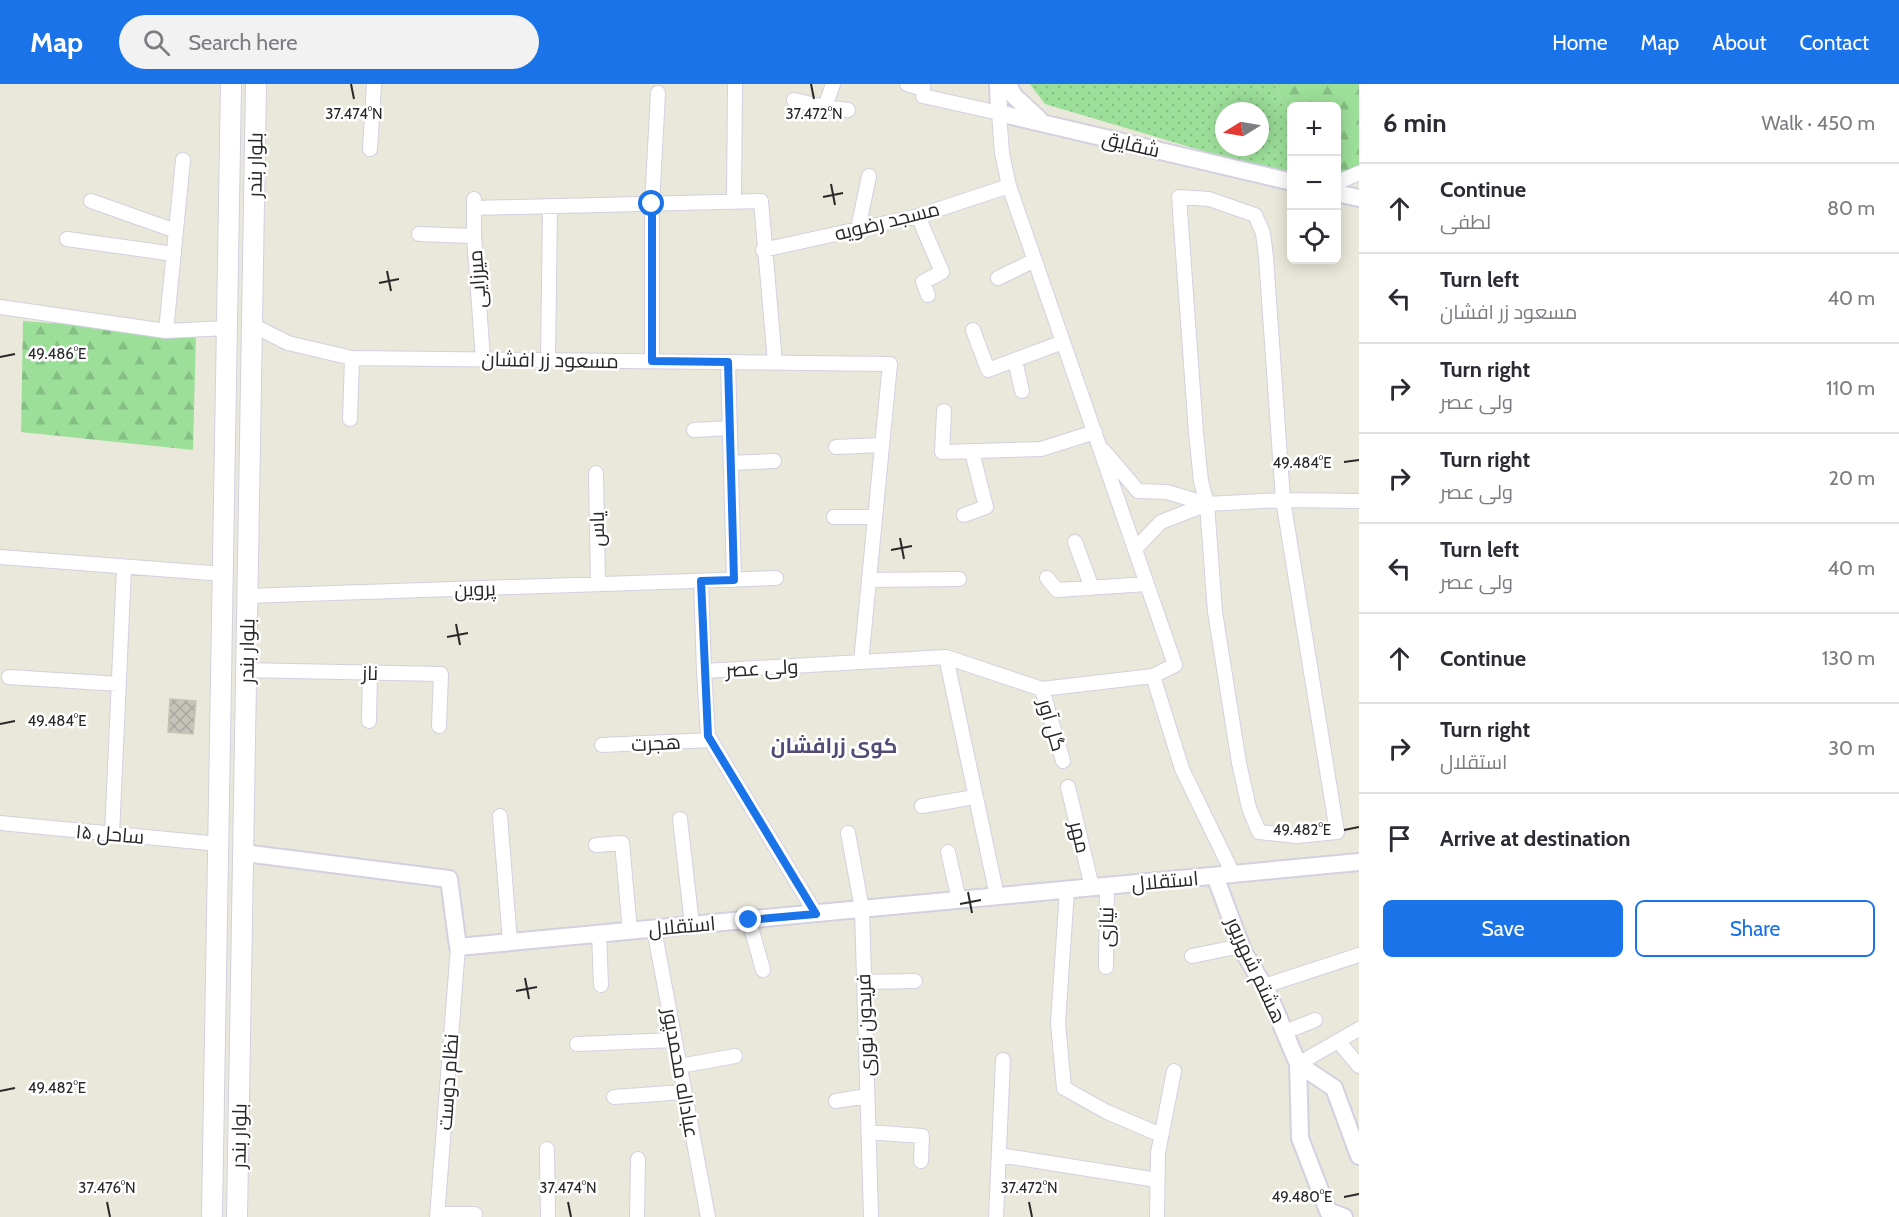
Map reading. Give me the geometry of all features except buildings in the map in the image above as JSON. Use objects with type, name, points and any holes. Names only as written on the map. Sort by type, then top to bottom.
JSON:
[{"type":"main road","name":"بلوار بندر","points":[[208,1215],[219,844],[231,84]]},
{"type":"main road","name":"بلوار بندر","points":[[237,1217],[256,84]]},
{"type":"main road","points":[[208,1215],[225,1214],[232,1217]]},
{"type":"street","points":[[370,149],[374,84]]},
{"type":"street","points":[[734,202],[735,84]]},
{"type":"street","points":[[825,107],[832,84]]},
{"type":"street","points":[[906,84],[923,86],[923,96],[999,112]]},
{"type":"street","points":[[996,896],[946,657],[1042,688],[1153,676],[1175,665],[1009,186],[1002,153],[998,84]]},
{"type":"street","points":[[1008,84],[1014,96],[1026,110],[1044,123]]},
{"type":"street","points":[[652,361],[652,204],[658,93]]},
{"type":"street","points":[[794,100],[848,110]]},
{"type":"street","name":"شقایق","points":[[999,112],[1287,181]]},
{"type":"street","points":[[166,331],[183,160]]},
{"type":"street","points":[[1341,181],[1359,173]]},
{"type":"street","points":[[858,229],[869,176]]},
{"type":"street","name":"مسجد رضویه","points":[[763,250],[918,216],[1009,186]]},
{"type":"street","points":[[1341,195],[1359,198]]},
{"type":"street","points":[[1179,197],[1209,199],[1255,214],[1263,233],[1275,361],[1283,500],[1337,832],[1297,836],[1259,832],[1249,808],[1221,660],[1209,558],[1207,504],[1201,481],[1196,433],[1179,197]]},
{"type":"street","points":[[91,201],[176,231]]},
{"type":"street","points":[[548,360],[550,206],[761,201],[763,250],[775,362]]},
{"type":"street","name":"میرزایی","points":[[483,359],[474,236],[474,203],[550,206]]},
{"type":"street","points":[[918,216],[942,272],[923,282],[928,295]]},
{"type":"street","points":[[419,234],[474,236]]},
{"type":"street","points":[[67,239],[174,254]]},
{"type":"street","points":[[998,278],[1035,261]]},
{"type":"street","points":[[0,307],[166,331],[228,328]]},
{"type":"street","name":"مسعود زر افشان","points":[[252,325],[288,342],[352,358],[890,364],[881,445]]},
{"type":"street","points":[[973,330],[988,370],[1063,342]]},
{"type":"street","points":[[350,419],[352,358]]},
{"type":"street","points":[[1015,360],[1022,391]]},
{"type":"street","points":[[728,362],[734,580]]},
{"type":"street","points":[[944,411],[942,452],[1041,449],[1097,438]]},
{"type":"street","points":[[694,429],[730,428]]},
{"type":"street","points":[[1097,438],[1137,491],[1167,492],[1207,504]]},
{"type":"street","points":[[836,447],[881,445],[861,662]]},
{"type":"street","points":[[964,515],[986,507],[972,452]]},
{"type":"street","points":[[731,463],[774,461]]},
{"type":"street","name":"یاس","points":[[596,473],[598,584]]},
{"type":"street","points":[[1135,549],[1161,522],[1207,504],[1283,500],[1359,501]]},
{"type":"street","points":[[834,517],[874,518]]},
{"type":"street","points":[[1075,542],[1092,588]]},
{"type":"street","points":[[0,557],[224,574]]},
{"type":"street","points":[[112,834],[124,568]]},
{"type":"street","points":[[701,581],[776,578]]},
{"type":"street","points":[[1047,578],[1057,590],[1147,584]]},
{"type":"street","points":[[868,579],[959,579]]},
{"type":"street","name":"پروین","points":[[248,596],[701,581]]},
{"type":"street","name":"ولی عصر","points":[[701,581],[704,671],[946,657]]},
{"type":"street","name":"ناز","points":[[247,670],[441,675],[439,726]]},
{"type":"street","points":[[704,671],[708,736],[816,914]]},
{"type":"street","points":[[369,721],[370,673]]},
{"type":"street","points":[[1153,676],[1182,769],[1233,874]]},
{"type":"street","points":[[9,677],[119,684]]},
{"type":"street","name":"گل آور","points":[[1042,688],[1063,761]]},
{"type":"street","name":"هجرت","points":[[602,745],[711,740]]},
{"type":"street","name":"مهر","points":[[1068,787],[1099,887]]},
{"type":"street","points":[[922,806],[975,797]]},
{"type":"street","points":[[500,816],[510,942]]},
{"type":"street","points":[[680,819],[692,925]]},
{"type":"street","name":"ساحل ۱۵","points":[[0,823],[219,844]]},
{"type":"street","name":"فریدون نوری","points":[[848,833],[862,909],[871,1217]]},
{"type":"street","points":[[596,845],[622,843],[630,931]]},
{"type":"street","points":[[948,852],[959,900]]},
{"type":"street","points":[[244,854],[449,879],[458,947]]},
{"type":"street","name":"استقلال","points":[[458,947],[1359,862]]},
{"type":"street","name":"هشتم شهریور","points":[[1215,876],[1241,946],[1264,986],[1298,1064]]},
{"type":"street","name":"نیازی","points":[[1099,887],[1106,967]]},
{"type":"street","points":[[1067,890],[1058,1023],[1064,1088],[1107,1112],[1161,1135]]},
{"type":"street","points":[[749,920],[763,970]]},
{"type":"street","name":"عباداله محمدپور","points":[[654,929],[708,1217]]},
{"type":"street","points":[[599,934],[601,985]]},
{"type":"street","points":[[1192,956],[1241,946]]},
{"type":"street","name":"نظام دوست","points":[[437,1216],[458,947]]},
{"type":"street","points":[[1264,986],[1359,955]]},
{"type":"street","points":[[864,982],[915,981]]},
{"type":"street","points":[[1285,1032],[1315,1020]]},
{"type":"street","points":[[1298,1064],[1359,1029]]},
{"type":"street","points":[[577,1044],[675,1040]]},
{"type":"street","points":[[1338,1041],[1359,1066]]},
{"type":"street","points":[[680,1066],[735,1056]]},
{"type":"street","points":[[996,1217],[1003,1060]]},
{"type":"street","points":[[1298,1064],[1334,1088],[1359,1156]]},
{"type":"street","points":[[1298,1064],[1300,1138],[1328,1211],[1344,1217]]},
{"type":"street","points":[[1157,1217],[1157,1180],[1161,1135],[1174,1071]]},
{"type":"street","points":[[614,1097],[684,1092]]},
{"type":"street","points":[[836,1101],[867,1096]]},
{"type":"street","points":[[868,1132],[922,1136],[921,1161]]},
{"type":"street","points":[[547,1149],[548,1217]]},
{"type":"street","points":[[999,1155],[1157,1180]]},
{"type":"street","points":[[637,1217],[638,1159]]},
{"type":"street","points":[[437,1216],[475,1214]]},
{"type":"green space","points":[[1030,84],[1274,84],[1287,108],[1287,176],[1220,156],[1269,156],[1269,102],[1215,102],[1215,154],[1045,104]]},
{"type":"green space","points":[[1274,84],[1359,84],[1359,167],[1341,177],[1341,102],[1287,102],[1287,108]]},
{"type":"green space","points":[[23,321],[196,333],[193,450],[21,432]]},
{"type":"district","name":"کوی زرافشان","points":[[834,746]]},
{"type":"route","points":[[652,204],[652,361],[728,362],[734,580],[701,581],[708,736],[816,914],[749,920]]}]
